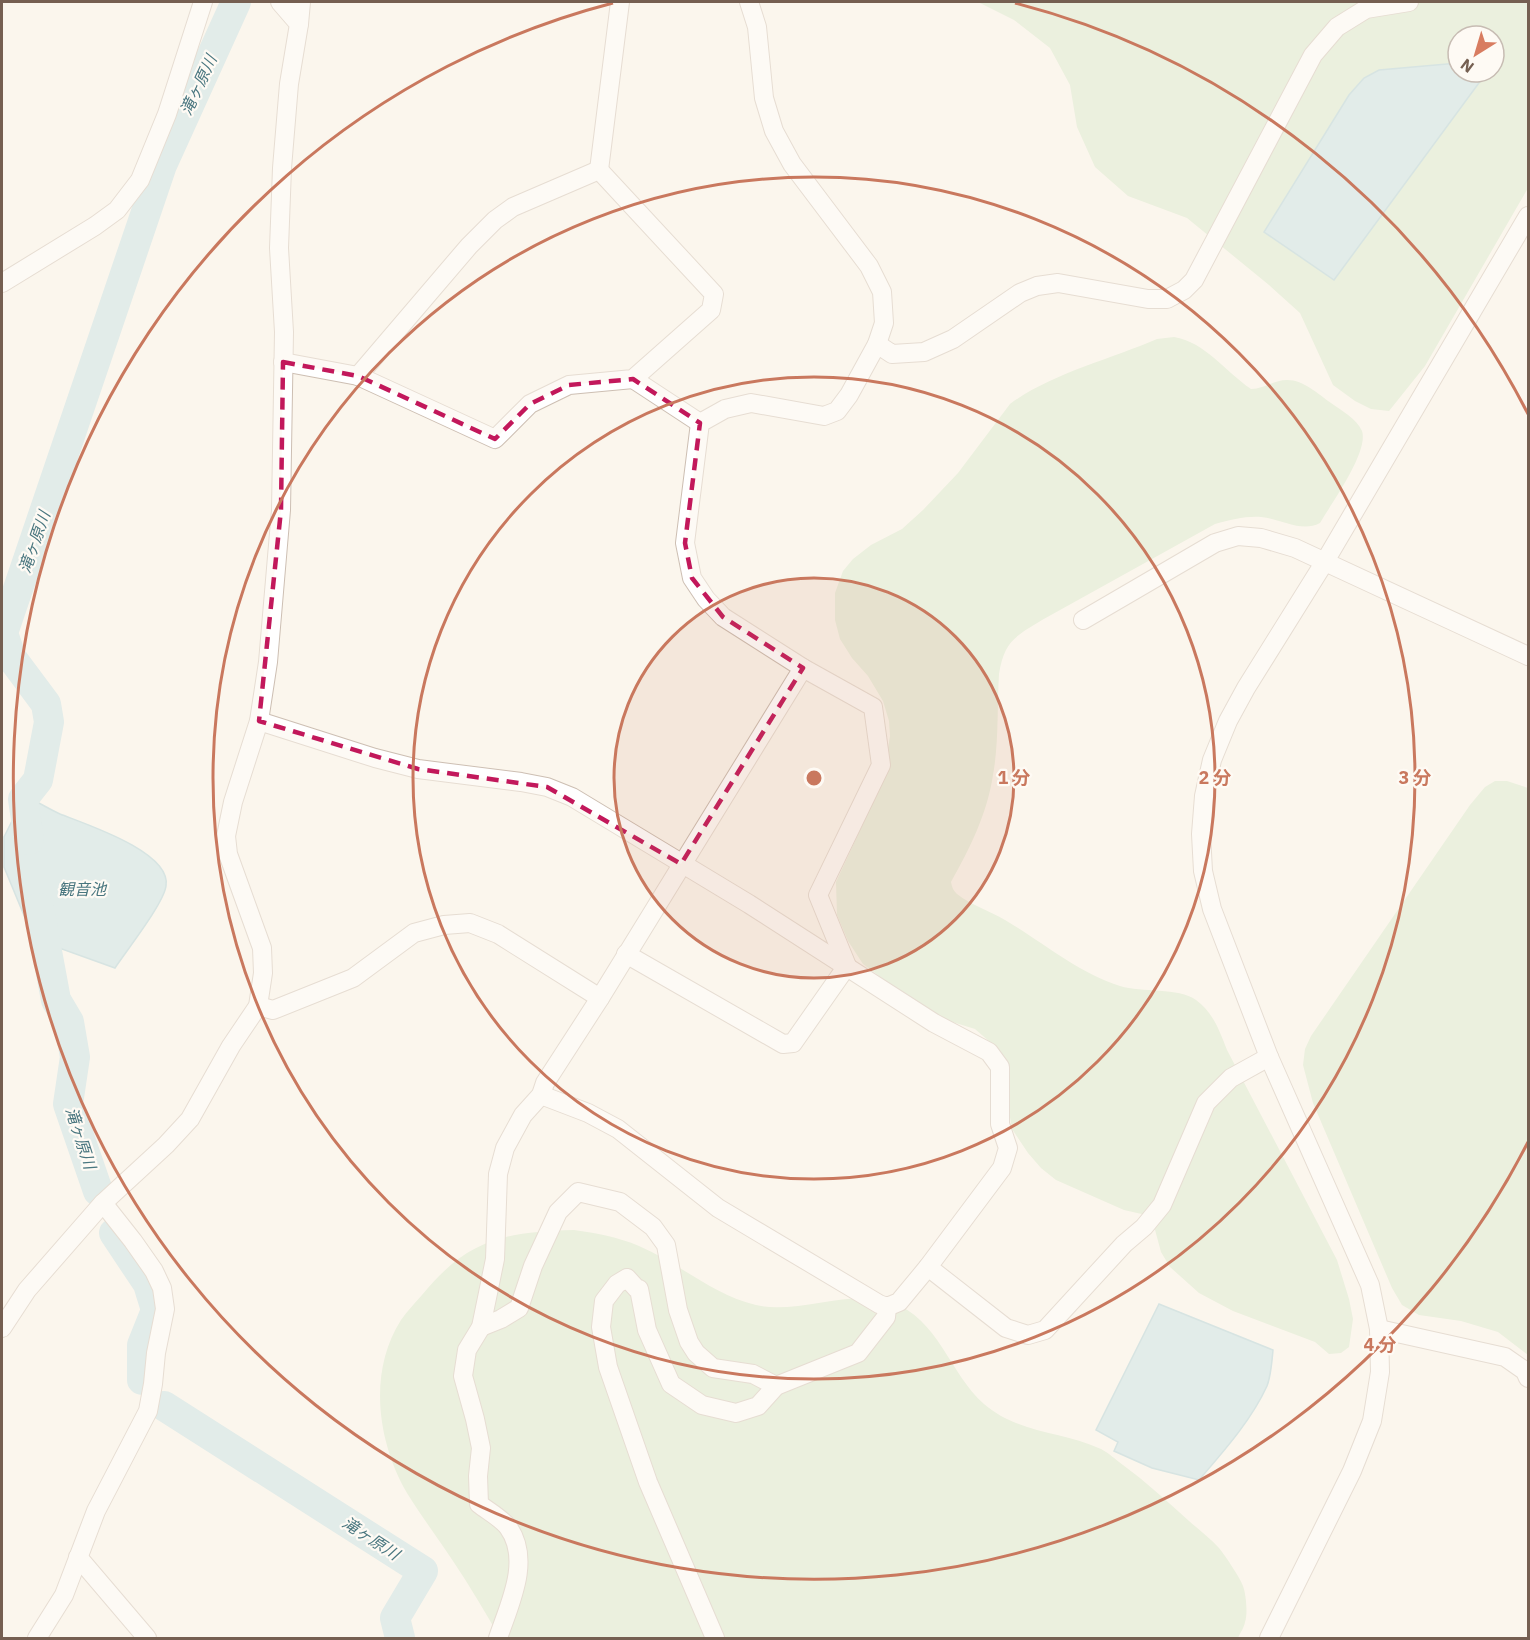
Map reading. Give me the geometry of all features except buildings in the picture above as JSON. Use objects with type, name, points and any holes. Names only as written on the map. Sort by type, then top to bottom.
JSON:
[{"type":"street","points":[[2,283],[110,216],[140,180],[167,114],[203,2]]},
{"type":"street","points":[[280,2],[299,24]]},
{"type":"street","points":[[2,1328],[27,1290],[103,1203],[166,1145],[190,1119],[231,1046],[258,1006],[264,973],[262,948],[228,854],[226,836],[232,802],[259,721],[268,662],[281,510],[284,332],[279,248],[282,168],[289,84],[301,2]]},
{"type":"street","points":[[598,170],[620,2]]},
{"type":"street","points":[[700,423],[725,409],[751,403],[824,416],[837,411],[849,395],[877,344],[884,323],[882,292],[869,266],[792,164],[774,131],[764,98],[757,27],[749,2]]},
{"type":"street","points":[[877,344],[892,354],[924,352],[953,339],[1020,293],[1037,285],[1058,283],[1148,299],[1167,299],[1184,290],[1194,280],[1313,55],[1337,27],[1366,9],[1409,2]]},
{"type":"street","points":[[283,362],[358,376],[495,439],[530,404],[569,385],[633,379],[711,310],[714,294],[598,170]]},
{"type":"street","points":[[358,376],[474,241],[495,220],[513,207],[598,170]]},
{"type":"street","points":[[1269,1638],[1352,1471],[1372,1420],[1380,1372],[1379,1329],[1370,1285],[1269,1058],[1212,909],[1202,862],[1201,834],[1204,796],[1212,760],[1228,721],[1246,688],[1324,563],[1528,216]]},
{"type":"street","points":[[633,379],[700,423]]},
{"type":"street","points":[[700,423],[686,543],[692,578],[706,599],[723,617],[803,668],[873,707],[881,765],[818,895],[847,966]]},
{"type":"street","points":[[1083,620],[1215,543],[1238,536],[1261,538],[1284,545],[1528,656]]},
{"type":"street","points":[[498,1638],[519,1573],[518,1548],[508,1527],[479,1504],[478,1476],[481,1448],[462,1376],[467,1350],[481,1327],[495,1259],[498,1174],[505,1148],[523,1114],[541,1095],[545,1083],[600,998],[803,668]]},
{"type":"street","points":[[259,721],[375,758],[418,769],[546,787],[572,797],[847,966],[934,1023],[989,1052],[1000,1066],[1000,1124],[1008,1148],[1002,1168],[928,1267],[899,1302],[887,1307],[718,1208],[618,1129],[588,1113],[541,1095]]},
{"type":"street","points":[[258,1006],[273,1010],[353,978],[414,933],[444,925],[470,923],[498,934],[600,998]]},
{"type":"street","points":[[626,954],[783,1044],[793,1043],[847,966]]},
{"type":"street","points":[[928,1267],[1006,1328],[1028,1335],[1045,1330],[1124,1244],[1144,1227],[1162,1205],[1206,1103],[1231,1078],[1269,1058]]},
{"type":"street","points":[[481,1327],[519,1308],[533,1266],[558,1212],[578,1192],[620,1202],[653,1227],[666,1245],[678,1310],[689,1342],[696,1353],[712,1368],[753,1374],[776,1386]]},
{"type":"street","points":[[37,1638],[64,1595],[96,1511],[148,1411],[165,1309],[162,1288],[154,1271],[103,1203]]},
{"type":"street","points":[[715,1638],[648,1482],[608,1367],[601,1327],[604,1301],[617,1284],[627,1278],[639,1289],[647,1330],[671,1384],[702,1405],[736,1413],[758,1406],[776,1386],[858,1353],[886,1317],[887,1307]]},
{"type":"street","points":[[1379,1329],[1505,1358],[1525,1371],[1528,1378]]},
{"type":"street","points":[[78,1557],[147,1638]]},
{"type":"highlighted area","points":[[283,362],[358,376],[495,439],[530,404],[569,385],[633,379],[700,423],[685,543],[692,578],[723,617],[803,668],[681,864],[547,787],[418,769],[259,721],[281,510]]},
{"type":"green space","points":[[978,2],[1527,2],[1528,188],[1425,366],[1389,411],[1371,409],[1333,385],[1300,313],[1269,285],[1187,218],[1128,196],[1095,167],[1077,127],[1070,85],[1050,48],[1014,20]]},
{"type":"green space","points":[[1174,337],[1205,351],[1251,389],[1287,380],[1299,382],[1310,388],[1357,423],[1362,431],[1363,440],[1360,452],[1348,478],[1320,523],[1306,527],[1255,517],[1215,524],[1018,635],[1008,647],[1001,663],[995,763],[987,803],[977,830],[951,882],[952,887],[962,898],[1005,920],[1089,973],[1129,988],[1180,993],[1196,1000],[1207,1010],[1337,1260],[1353,1319],[1349,1347],[1341,1353],[1329,1354],[1315,1342],[1233,1311],[1199,1293],[1170,1267],[1161,1252],[1154,1226],[1146,1215],[1124,1210],[1056,1180],[1041,1168],[1012,1129],[998,1049],[975,1029],[914,1010],[886,981],[863,964],[848,941],[837,915],[836,882],[883,781],[890,736],[889,721],[883,701],[868,676],[852,658],[840,639],[835,620],[835,593],[843,571],[853,559],[871,545],[902,529],[923,510],[958,473],[1010,404],[1026,393],[1062,376],[1157,339]]},
{"type":"green space","points":[[1495,781],[1507,781],[1528,788],[1528,1355],[1498,1332],[1461,1321],[1419,1315],[1402,1305],[1392,1288],[1313,1103],[1303,1065],[1305,1049],[1311,1036],[1470,805],[1485,787]]},
{"type":"green space","points":[[574,1230],[607,1236],[639,1246],[725,1294],[756,1305],[788,1307],[859,1298],[891,1302],[907,1310],[932,1334],[972,1391],[997,1414],[1026,1427],[1086,1443],[1104,1451],[1148,1485],[1215,1544],[1235,1572],[1244,1590],[1246,1618],[1238,1638],[500,1638],[465,1580],[407,1493],[397,1473],[383,1429],[380,1384],[391,1340],[401,1320],[439,1276],[455,1262],[472,1250],[507,1237],[527,1233]]},
{"type":"water","points":[[1446,64],[1446,84],[1478,84],[1334,280],[1264,232],[1349,95],[1364,78],[1379,70]]},
{"type":"water","name":"観音池","points":[[27,797],[60,814],[125,841],[155,862],[164,874],[166,886],[164,894],[115,968],[51,945],[40,954],[4,867],[4,837],[23,799]]},
{"type":"water","points":[[1159,1304],[1273,1350],[1267,1386],[1253,1412],[1199,1480],[1152,1468],[1114,1451],[1118,1442],[1096,1430]]},
{"type":"waterway","name":"滝ヶ原川","points":[[29,840],[23,799],[38,780],[49,722],[46,704],[11,657],[3,633],[162,165],[236,2]]},
{"type":"waterway","name":"滝ヶ原川","points":[[39,908],[56,1000],[69,1022],[75,1057],[68,1104],[98,1191]]},
{"type":"waterway","name":"滝ヶ原川","points":[[114,1233],[148,1284],[156,1310],[142,1345],[142,1380]]},
{"type":"waterway","name":"滝ヶ原川","points":[[164,1406],[423,1571],[395,1618],[400,1638]]}]
